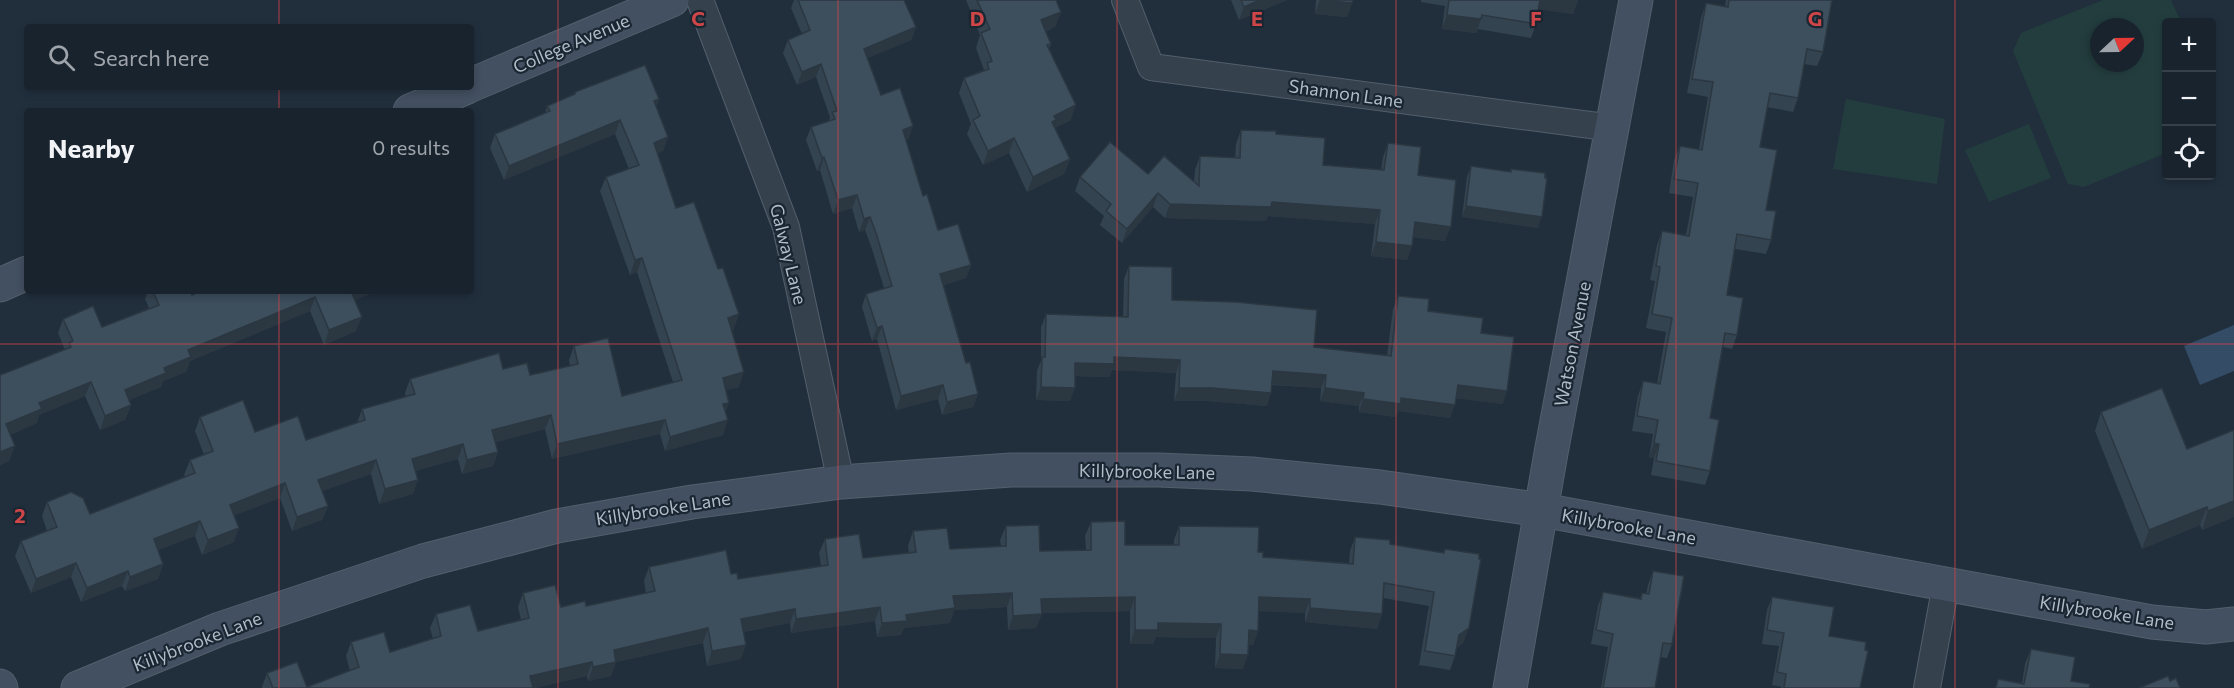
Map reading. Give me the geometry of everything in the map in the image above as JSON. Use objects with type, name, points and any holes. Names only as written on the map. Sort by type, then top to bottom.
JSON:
[{"type":"street","name":"College Avenue","points":[[474,84],[672,0]]},
{"type":"street","name":"Galway Lane","points":[[700,0],[786,227],[841,482]]},
{"type":"street","name":"Shannon Lane","points":[[1125,0],[1151,67],[1613,128]]},
{"type":"street","name":"Watson Avenue","points":[[1510,688],[1635,0]]},
{"type":"street","points":[[417,108],[459,90]]},
{"type":"street","points":[[0,285],[24,274]]},
{"type":"street","name":"Killybrooke Lane","points":[[78,688],[219,629],[423,561],[557,526],[692,502],[841,482],[1011,470],[1159,470],[1252,474],[1380,487],[1542,510],[2152,622],[2206,627],[2234,624]]},
{"type":"street","points":[[1927,688],[1946,584]]},
{"type":"green space","points":[[2103,0],[2171,0],[2179,18],[2162,18],[2162,155],[2084,187],[2068,184],[2013,51],[2021,33]]},
{"type":"green space","points":[[1846,99],[1945,119],[1937,184],[1833,169]]},
{"type":"green space","points":[[2029,124],[2051,178],[1989,202],[1965,150]]},
{"type":"water","points":[[2234,325],[2234,371],[2200,385],[2184,346]]},
{"type":"building","points":[[798,0],[904,0],[916,27],[864,49],[881,95],[900,88],[913,126],[903,130],[923,196],[927,194],[938,230],[958,224],[971,265],[940,274],[966,363],[970,362],[978,394],[947,402],[943,385],[901,396],[882,326],[877,328],[866,294],[892,286],[876,233],[870,217],[864,219],[857,195],[838,200],[811,127],[835,119],[832,112],[837,111],[821,64],[802,72],[788,40],[810,30]]},
{"type":"building","points":[[977,0],[1056,0],[1061,12],[1041,20],[1051,44],[1047,45],[1076,105],[1054,116],[1056,120],[1052,122],[1070,159],[1033,177],[1014,138],[988,151],[973,120],[980,116],[964,78],[989,69],[987,63],[992,61],[981,33],[990,29]]},
{"type":"building","points":[[1241,0],[1260,0],[1244,7]]},
{"type":"building","points":[[1320,0],[1353,0],[1352,3]]},
{"type":"building","points":[[1449,0],[1540,0],[1536,24],[1482,15],[1481,19],[1447,15]]},
{"type":"building","points":[[1729,0],[1832,0],[1823,52],[1807,49],[1798,98],[1770,93],[1760,147],[1777,150],[1766,210],[1776,211],[1771,240],[1737,234],[1727,295],[1743,298],[1737,335],[1725,333],[1710,418],[1719,420],[1710,471],[1656,461],[1659,444],[1654,443],[1658,420],[1637,416],[1643,381],[1660,384],[1672,318],[1652,314],[1660,267],[1656,266],[1662,231],[1689,236],[1698,183],[1674,179],[1680,146],[1702,150],[1713,82],[1692,79],[1706,3],[1728,7]]},
{"type":"building","points":[[645,65],[659,99],[654,101],[668,137],[654,143],[676,208],[694,202],[718,269],[723,268],[739,314],[728,318],[744,372],[723,378],[729,403],[723,404],[728,420],[670,437],[665,420],[557,444],[551,415],[492,430],[498,452],[467,460],[463,444],[412,459],[418,480],[385,489],[376,460],[318,480],[328,506],[297,517],[285,483],[230,505],[239,528],[208,540],[200,521],[154,539],[163,564],[130,577],[128,571],[87,588],[76,563],[36,579],[21,541],[57,527],[47,502],[71,492],[83,498],[90,514],[195,473],[190,460],[213,451],[200,417],[243,400],[255,432],[298,416],[306,440],[365,420],[362,409],[415,394],[410,379],[499,353],[503,369],[527,363],[530,375],[578,364],[574,346],[608,338],[622,396],[682,380],[642,258],[635,260],[606,177],[639,165],[620,120],[509,166],[495,134],[550,111],[547,106],[575,92]]},
{"type":"building","points":[[1241,130],[1276,131],[1276,134],[1325,138],[1323,165],[1384,170],[1388,143],[1421,147],[1418,175],[1456,180],[1451,227],[1415,222],[1412,246],[1376,242],[1380,210],[1272,202],[1271,207],[1170,204],[1158,193],[1127,229],[1106,211],[1111,204],[1080,177],[1110,142],[1148,174],[1164,156],[1199,186],[1200,156],[1240,158]]},
{"type":"building","points":[[1471,166],[1511,172],[1511,169],[1545,173],[1545,178],[1547,178],[1542,217],[1466,206]]},
{"type":"building","points":[[1129,266],[1172,267],[1172,300],[1236,302],[1317,310],[1314,347],[1391,356],[1398,296],[1429,299],[1428,311],[1483,318],[1481,333],[1514,337],[1507,391],[1458,385],[1455,405],[1401,398],[1401,404],[1363,399],[1364,393],[1325,388],[1326,375],[1273,371],[1271,393],[1179,388],[1180,360],[1114,357],[1114,364],[1075,363],[1075,388],[1041,387],[1042,357],[1045,357],[1046,314],[1128,317]]},
{"type":"building","points":[[154,294],[352,294],[362,317],[329,330],[315,297],[188,350],[191,357],[164,368],[166,373],[125,390],[131,405],[105,416],[91,382],[39,403],[42,409],[6,424],[15,446],[0,452],[0,375],[71,347],[69,343],[73,341],[63,319],[93,306],[102,327],[159,305]]},
{"type":"building","points":[[2162,388],[2187,449],[2234,430],[2234,501],[2208,511],[2207,507],[2149,530],[2101,412]]},
{"type":"building","points":[[1125,521],[1125,545],[1179,545],[1179,526],[1259,527],[1258,552],[1263,552],[1263,557],[1353,564],[1355,537],[1390,540],[1390,544],[1444,553],[1445,549],[1479,554],[1479,559],[1481,559],[1469,628],[1459,635],[1455,656],[1425,651],[1434,592],[1384,583],[1382,614],[1310,608],[1310,599],[1259,597],[1258,631],[1249,630],[1248,655],[1220,654],[1221,624],[1158,623],[1158,630],[1135,630],[1135,597],[1041,599],[1042,614],[1013,616],[1012,593],[953,596],[955,608],[906,615],[907,621],[882,623],[880,607],[796,619],[795,609],[741,619],[746,645],[712,651],[708,628],[614,650],[616,662],[593,667],[592,662],[530,676],[533,688],[273,688],[267,673],[297,662],[307,687],[359,667],[351,642],[384,632],[390,652],[441,636],[436,614],[470,605],[478,631],[529,618],[523,593],[555,585],[561,607],[585,601],[586,606],[655,591],[649,567],[726,550],[731,574],[737,573],[738,579],[828,565],[825,539],[859,534],[863,558],[916,552],[913,531],[947,528],[950,549],[1006,546],[1006,526],[1039,525],[1040,551],[1091,550],[1091,522]]},
{"type":"building","points":[[1653,571],[1684,576],[1672,644],[1663,643],[1655,688],[1603,688],[1613,634],[1596,630],[1603,592],[1641,599],[1642,593],[1649,594]]},
{"type":"building","points":[[1772,597],[1834,607],[1829,636],[1866,642],[1865,650],[1868,651],[1860,688],[1784,688],[1786,674],[1777,672],[1784,633],[1767,630]]},
{"type":"building","points":[[2031,649],[2075,657],[2071,681],[2090,684],[2089,688],[1996,688],[1998,679],[2024,684]]},
{"type":"building","points":[[2168,676],[2170,681],[2176,678],[2180,688],[2139,688]]}]
